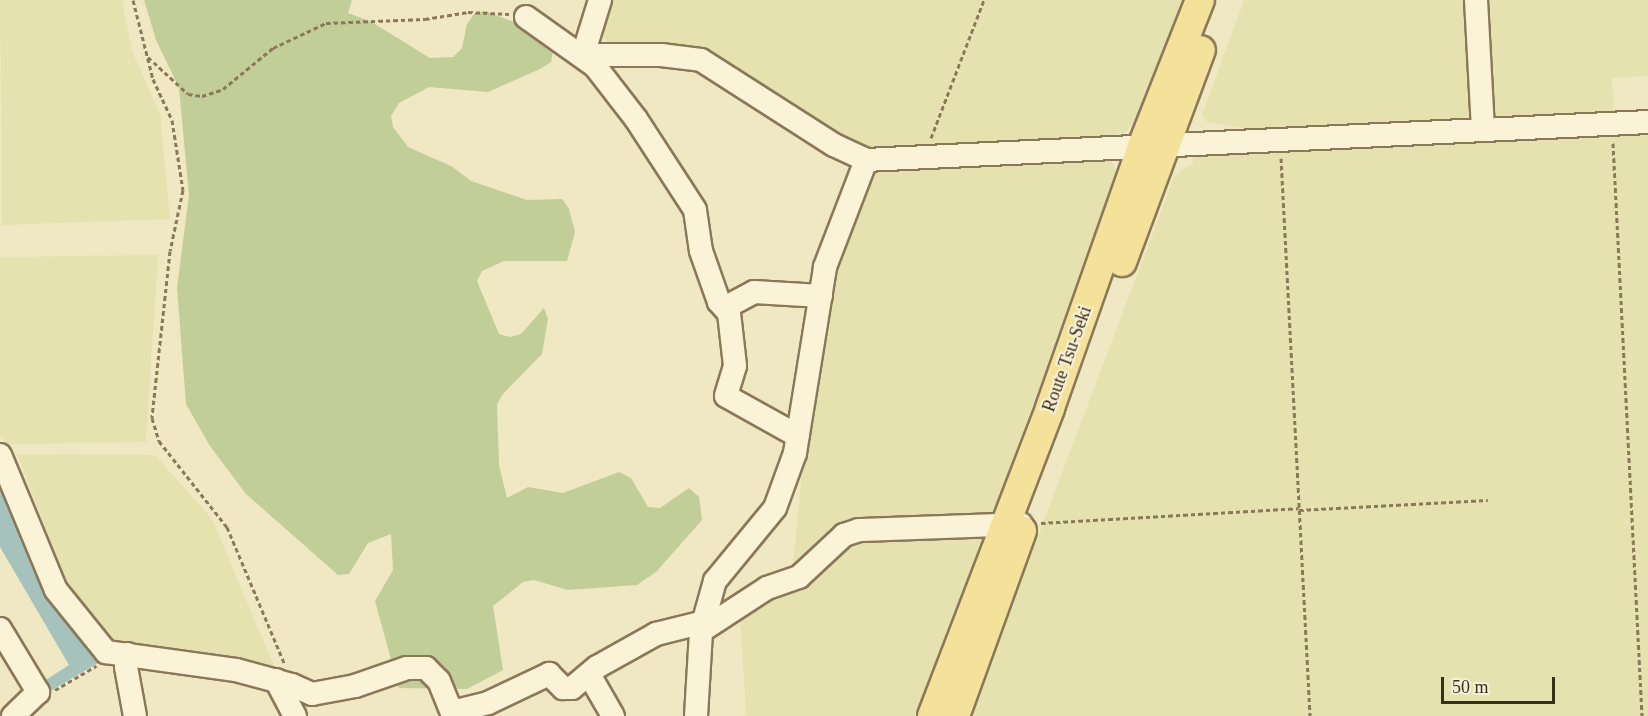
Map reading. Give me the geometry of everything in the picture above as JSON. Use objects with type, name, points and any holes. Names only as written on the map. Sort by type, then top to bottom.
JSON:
[{"type":"main road","name":"Route Tsu-Seki","points":[[1153,148],[1200,0]]},
{"type":"main road","name":"Route Tsu-Seki","points":[[955,716],[1050,408],[1153,148],[1219,0]]},
{"type":"main road","name":"Route Tsu-Seki","points":[[932,716],[1014,524]]},
{"type":"street","points":[[583,55],[600,0]]},
{"type":"street","points":[[1476,0],[1483,130]]},
{"type":"street","points":[[526,17],[583,55],[636,119],[695,210],[701,251],[719,302],[726,307],[735,366],[726,396],[798,436]]},
{"type":"street","points":[[583,55],[701,60],[825,140],[866,160],[1153,148],[1648,122]]},
{"type":"street","points":[[696,716],[703,627],[715,581],[775,508],[798,436],[825,267],[866,160]]},
{"type":"street","points":[[726,307],[754,292],[820,296]]},
{"type":"street","points":[[0,455],[56,590],[118,653],[126,667],[135,716]]},
{"type":"street","points":[[118,653],[236,670],[284,682],[312,694],[321,694],[407,668],[426,668],[436,678],[453,714],[488,703],[549,674],[566,689],[590,676],[597,667],[656,634],[703,627],[767,588],[799,577],[834,542],[851,533],[1014,524]]},
{"type":"street","points":[[3,641],[38,692],[13,716]]},
{"type":"street","points":[[590,676],[611,713]]},
{"type":"street","points":[[284,682],[295,716]]},
{"type":"path","points":[[133,0],[146,56],[172,120],[183,190],[170,251],[152,418],[159,441],[227,527],[267,614],[284,682]]},
{"type":"path","points":[[924,157],[984,0]]},
{"type":"path","points":[[146,56],[188,93],[202,96],[223,89],[273,48],[326,23],[425,19],[468,12],[526,17]]},
{"type":"path","points":[[1612,124],[1642,716]]},
{"type":"path","points":[[1280,141],[1310,716]]},
{"type":"path","points":[[1014,524],[1488,500]]},
{"type":"path","points":[[38,692],[48,694],[118,653]]},
{"type":"shaded area","points":[[0,0],[122,0],[132,51],[160,114],[170,219],[2,225]]},
{"type":"shaded area","points":[[612,0],[1182,0],[1138,118],[1126,132],[1105,137],[865,151],[673,45],[612,45],[603,37]]},
{"type":"shaded area","points":[[1244,0],[1466,0],[1471,119],[1246,129],[1207,122],[1202,115]]},
{"type":"shaded area","points":[[1481,0],[1648,0],[1648,76],[1612,78],[1614,117],[1493,123]]},
{"type":"shaded area","points":[[1648,130],[1648,716],[970,716],[1174,177],[1193,163],[1193,155]]},
{"type":"shaded area","points":[[1111,159],[1117,175],[991,519],[856,526],[792,575],[802,474],[795,467],[811,397],[817,395],[839,269],[874,171],[880,167]]},
{"type":"shaded area","points":[[158,255],[146,442],[7,444],[0,437],[0,257]]},
{"type":"shaded area","points":[[17,454],[155,455],[212,519],[274,666],[113,639],[66,581]]},
{"type":"shaded area","points":[[986,533],[918,716],[739,716],[746,715],[740,613],[857,539]]},
{"type":"green space","points":[[144,0],[352,0],[348,13],[370,21],[430,58],[453,57],[462,48],[467,24],[474,14],[485,11],[517,23],[553,51],[551,62],[540,69],[488,92],[429,87],[399,103],[391,116],[393,127],[408,147],[451,166],[471,181],[527,200],[562,199],[569,209],[575,232],[567,261],[504,261],[482,271],[477,281],[499,334],[510,337],[521,334],[544,308],[548,319],[542,354],[502,395],[497,405],[499,465],[507,498],[528,487],[563,493],[619,472],[631,478],[648,507],[660,508],[689,488],[699,497],[702,520],[656,572],[637,585],[568,590],[534,580],[523,582],[493,606],[503,670],[467,689],[399,688],[375,601],[393,570],[391,534],[368,543],[349,574],[338,575],[246,494],[210,446],[186,404],[177,288],[189,195],[179,88],[156,40]]},
{"type":"water","points":[[0,469],[103,660],[47,693],[41,683],[69,665],[0,547]]}]
